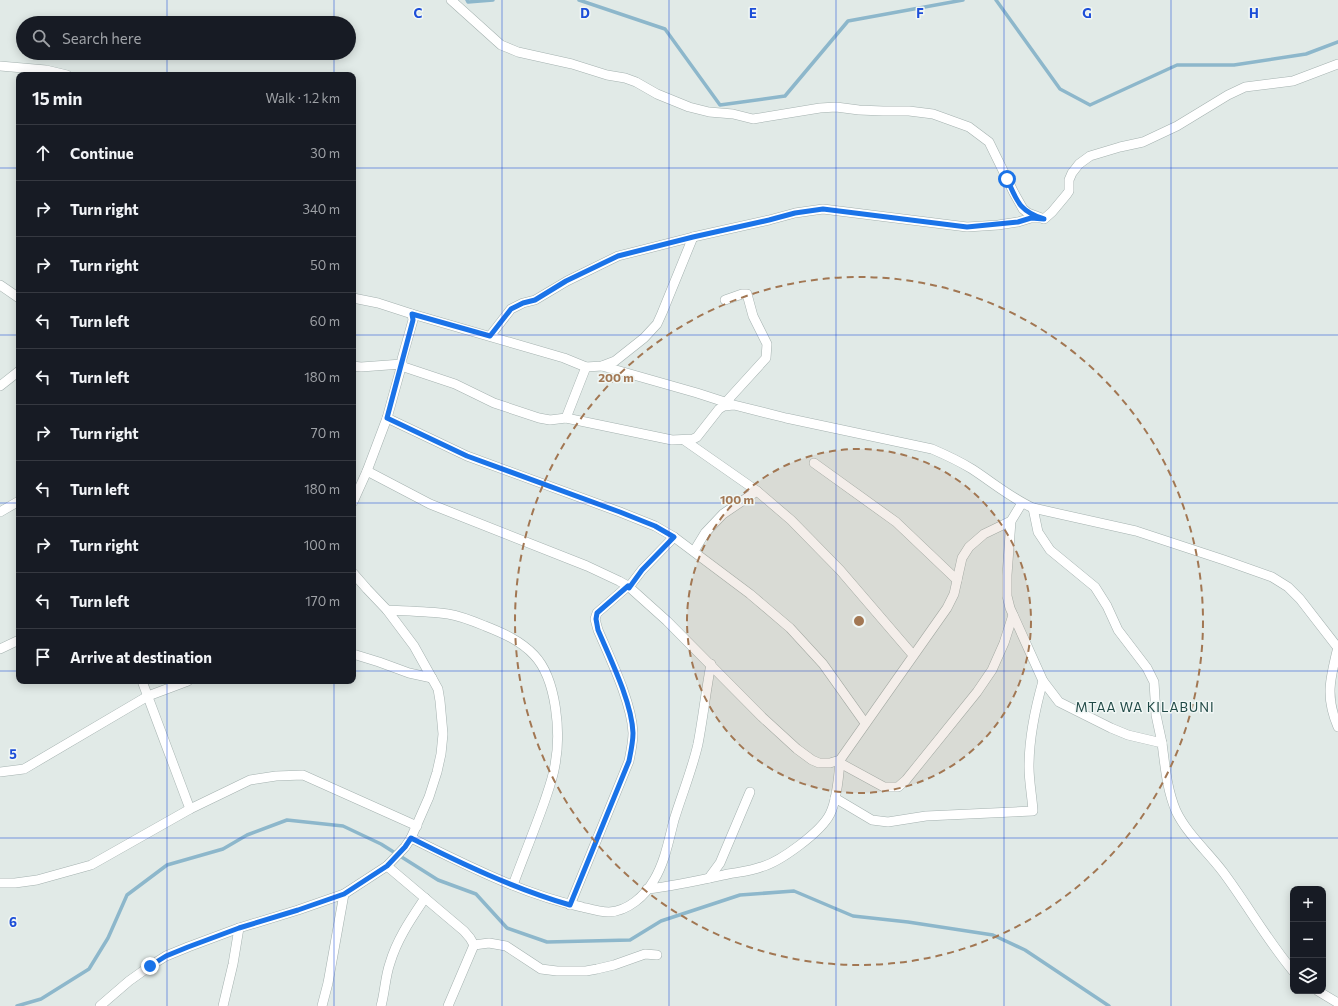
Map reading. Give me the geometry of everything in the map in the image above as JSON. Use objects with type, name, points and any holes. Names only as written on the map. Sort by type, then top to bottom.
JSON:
[{"type":"street","points":[[451,0],[501,45],[518,52],[572,64],[607,75],[625,78],[636,82],[657,94],[689,107],[709,112],[733,114],[753,119],[794,113],[806,109],[836,107],[860,110],[921,112],[933,114],[956,122],[969,127],[989,142],[1018,202],[1028,213],[1044,219]]},
{"type":"street","points":[[490,336],[514,307],[535,300],[566,281],[618,256],[795,213],[823,209],[967,227],[1018,222],[1031,218],[1044,219],[1052,212],[1069,191],[1069,180],[1072,173],[1079,164],[1090,156],[1143,142],[1177,126],[1245,87],[1294,81],[1338,64]]},
{"type":"street","points":[[0,66],[54,72]]},
{"type":"street","points":[[356,299],[378,303],[564,358],[586,367],[602,366],[615,361],[630,350],[657,324],[670,296],[693,237]]},
{"type":"street","points":[[0,285],[16,296]]},
{"type":"street","points":[[356,366],[402,364],[408,369],[455,384],[494,403],[530,415],[550,420],[566,418],[672,440],[693,439],[697,437],[719,410],[730,404],[766,358],[767,344],[753,316],[747,294],[742,294],[725,300]]},
{"type":"street","points":[[356,495],[387,418],[413,320],[412,314]]},
{"type":"street","points":[[602,366],[697,392],[730,404],[786,418],[932,449],[971,468],[1022,503],[1033,508],[1136,531],[1272,577],[1288,587],[1300,599],[1338,648],[1331,682],[1330,700],[1332,714],[1338,728]]},
{"type":"street","points":[[566,418],[586,367]]},
{"type":"street","points":[[0,386],[16,373]]},
{"type":"street","points":[[387,418],[467,456],[620,512],[655,526],[674,537],[750,594],[790,628],[823,664],[865,723]]},
{"type":"street","points":[[684,440],[757,491],[791,520],[826,555],[913,655]]},
{"type":"street","points":[[814,463],[896,522],[957,580]]},
{"type":"street","points":[[367,471],[430,504],[593,569],[619,581],[667,621],[762,717],[812,760],[819,763],[840,762],[884,787],[898,787],[906,780],[976,692],[992,670],[1004,643],[1013,615]]},
{"type":"street","points":[[694,551],[705,532],[723,514],[757,491]]},
{"type":"street","points":[[0,512],[16,503]]},
{"type":"street","points":[[1022,503],[1011,521],[1007,567],[1007,596],[1013,615],[1043,681],[1059,702],[1074,710],[1128,735],[1162,743]]},
{"type":"street","points":[[1033,508],[1038,532],[1050,550],[1095,587],[1107,606],[1118,630],[1150,672],[1154,682],[1156,715],[1169,790],[1177,812],[1188,829],[1223,872],[1256,921],[1290,967]]},
{"type":"street","points":[[648,889],[761,868],[774,862],[797,846],[830,816],[833,808],[840,762],[865,723],[947,608],[954,594],[962,558],[969,547],[984,534],[1011,521]]},
{"type":"street","points":[[570,905],[629,761],[633,743],[632,720],[625,696],[598,630],[596,619],[597,613],[628,587],[642,570],[674,537]]},
{"type":"street","points":[[100,1006],[129,981],[166,956],[239,928],[344,894],[387,866],[405,847],[411,838],[429,797],[437,772],[442,748],[443,734],[438,689],[414,646],[387,610],[356,577]]},
{"type":"street","points":[[387,610],[448,614],[472,620],[509,636],[524,646],[542,666],[555,705],[558,730],[555,766],[533,833],[513,885]]},
{"type":"street","points":[[0,649],[16,641]]},
{"type":"street","points":[[356,655],[409,673],[432,678]]},
{"type":"street","points":[[411,838],[451,858],[546,898],[570,905],[608,912],[627,907],[648,889],[659,872],[698,744],[711,664]]},
{"type":"street","points":[[834,798],[872,820],[888,822],[926,816],[1032,811],[1029,767],[1030,750],[1035,708],[1043,681]]},
{"type":"street","points":[[143,684],[190,810]]},
{"type":"street","points":[[0,772],[24,769],[148,696],[180,684]]},
{"type":"street","points":[[0,883],[15,883],[37,880],[91,865],[190,810],[250,780],[276,776],[303,775],[417,826]]},
{"type":"street","points":[[710,878],[720,863],[750,792]]},
{"type":"street","points":[[387,866],[464,931],[474,945]]},
{"type":"street","points":[[322,1006],[328,984],[344,894]]},
{"type":"street","points":[[381,1006],[389,964],[400,937],[407,924],[426,898]]},
{"type":"street","points":[[223,1006],[233,964],[239,928]]},
{"type":"street","points":[[474,945],[489,943],[506,946],[540,969],[557,971],[592,970],[614,965],[644,954],[657,955]]},
{"type":"street","points":[[448,1006],[474,945]]},
{"type":"street","points":[[1323,994],[1338,1003]]},
{"type":"waterway","points":[[467,0],[468,2],[493,0]]},
{"type":"waterway","points":[[579,0],[665,29],[720,105],[785,96],[848,21],[963,0]]},
{"type":"waterway","points":[[996,0],[1060,89],[1090,105],[1177,65],[1234,65],[1306,54],[1338,42]]},
{"type":"waterway","points":[[17,1006],[41,999],[89,969],[108,938],[127,895],[167,865],[223,849],[247,835],[287,820],[343,826],[381,844],[438,880],[476,894],[507,928],[547,942],[630,940],[661,921],[740,895],[794,891],[853,916],[908,922],[993,935],[1025,950],[1109,1006]]},
{"type":"district","name":"MTAA WA KILABUNI","points":[[1145,707]]},
{"type":"route","points":[[150,966],[166,956],[239,928],[344,894],[387,866],[405,847],[411,838],[451,858],[513,885],[546,898],[570,905],[629,761],[633,743],[632,720],[625,696],[598,630],[596,619],[597,613],[628,586],[629,588],[642,570],[674,537],[655,526],[620,512],[511,474],[467,456],[387,418],[413,320],[412,314],[490,336],[514,307],[535,300],[566,281],[618,256],[795,213],[823,209],[967,227],[998,225],[1018,222],[1031,218],[1044,219],[1028,213],[1024,209],[1018,202],[1007,179]]}]
